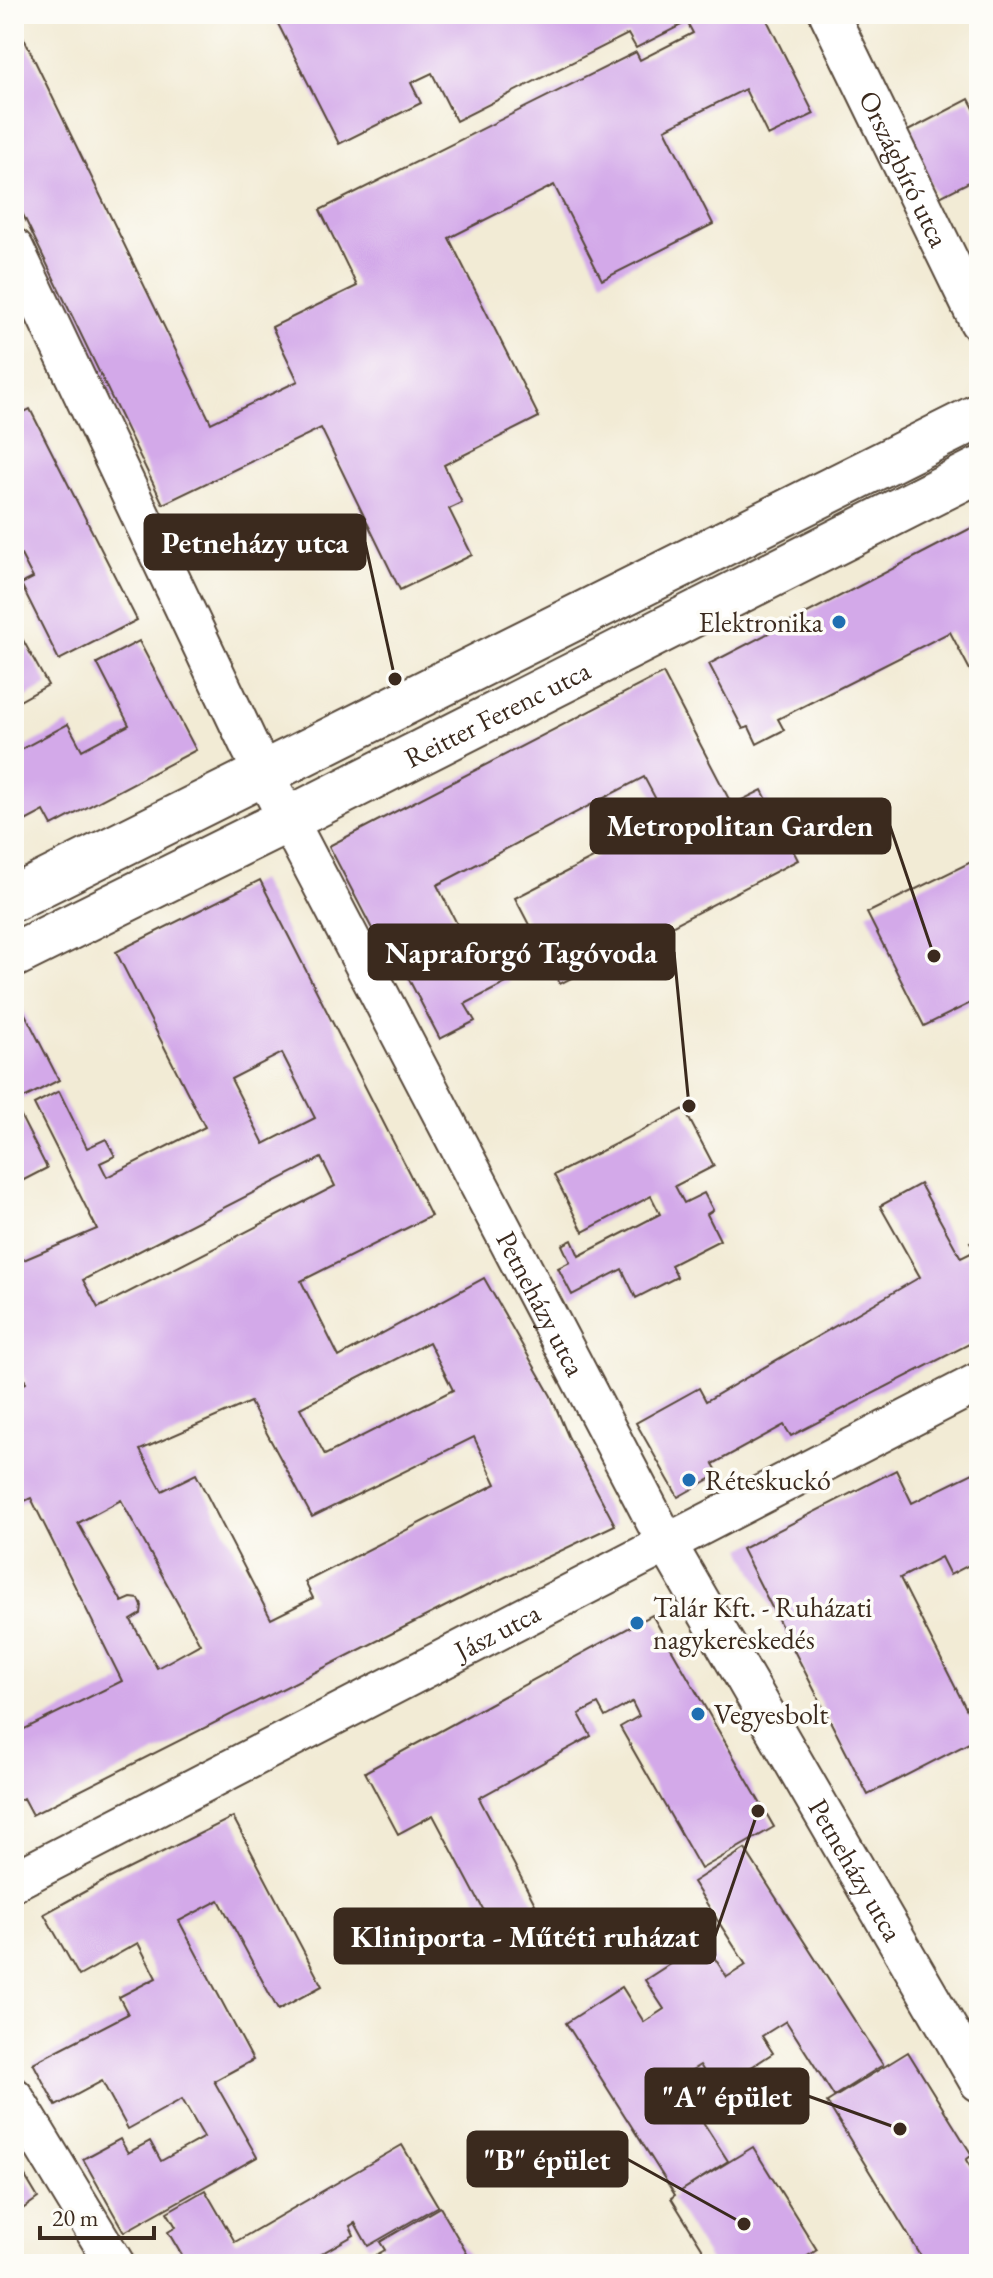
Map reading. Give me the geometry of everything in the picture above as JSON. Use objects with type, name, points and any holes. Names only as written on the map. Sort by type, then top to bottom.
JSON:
[{"type":"street","name":"Országbíró utca","points":[[829,14],[979,322]]},
{"type":"street","name":"Petneházy utca","points":[[14,248],[287,820],[666,1542],[979,2082]]},
{"type":"street","name":"Reitter Ferenc utca","points":[[14,898],[979,416]]},
{"type":"street","name":"Reitter Ferenc utca","points":[[14,955],[979,470]]},
{"type":"street","name":"Jász utca","points":[[14,1881],[979,1382]]},
{"type":"street","points":[[14,2097],[115,2264]]},
{"type":"building","points":[[273,14],[764,14],[814,114],[768,136],[745,89],[665,129],[713,224],[602,280],[554,185],[449,238],[539,417],[444,465],[462,503],[449,509],[472,555],[400,590],[321,428],[163,504],[14,196],[14,18],[211,423],[298,381],[272,327],[357,286],[320,210],[636,52],[640,60],[693,33],[687,22],[636,48],[628,34],[456,121],[432,73],[411,83],[421,103],[339,144]]},
{"type":"building","points":[[969,99],[979,118],[979,177],[938,198],[904,133]]},
{"type":"building","points":[[30,409],[137,620],[59,660],[21,584],[33,578],[21,555],[14,559],[14,417]]},
{"type":"building","points":[[979,524],[979,687],[950,632],[778,719],[784,730],[757,744],[749,727],[743,729],[709,664]]},
{"type":"building","points":[[14,624],[48,685],[14,704]]},
{"type":"building","points":[[139,641],[196,750],[52,826],[44,811],[14,827],[14,753],[68,724],[82,750],[129,725],[97,663]]},
{"type":"building","points":[[663,673],[732,805],[762,790],[798,860],[560,984],[515,898],[667,820],[644,777],[437,885],[473,955],[491,946],[510,981],[465,1004],[475,1021],[440,1039],[404,970],[396,975],[329,846]]},
{"type":"building","points":[[979,858],[979,999],[924,1026],[867,913]]},
{"type":"building","points":[[260,880],[431,1216],[301,1281],[339,1357],[484,1278],[551,1396],[568,1436],[615,1525],[472,1593],[32,1815],[23,1798],[14,1803],[14,1734],[122,1681],[31,1498],[14,1506],[14,1389],[26,1383],[14,1356],[14,1264],[97,1229],[34,1104],[59,1091],[87,1148],[106,1139],[115,1156],[100,1163],[107,1177],[205,1127],[116,952]],"holes":[[[282,1053],[315,1118],[264,1144],[231,1079]],[[321,1158],[335,1186],[98,1308],[83,1280]],[[429,1342],[453,1390],[325,1455],[300,1408]],[[250,1402],[312,1517],[474,1437],[496,1484],[305,1582],[313,1598],[271,1619],[196,1474],[162,1491],[140,1450]],[[121,1500],[200,1644],[157,1668],[131,1620],[141,1614],[139,1599],[122,1602],[78,1523]]]},
{"type":"building","points":[[20,1004],[59,1080],[14,1103],[14,1007]]},
{"type":"building","points":[[14,1103],[47,1168],[14,1185]]},
{"type":"building","points":[[684,1109],[714,1166],[675,1186],[684,1203],[704,1193],[713,1210],[707,1214],[720,1240],[671,1265],[677,1277],[636,1298],[622,1269],[572,1295],[558,1268],[570,1262],[562,1245],[572,1240],[579,1256],[660,1214],[651,1196],[583,1232],[554,1175]]},
{"type":"building","points":[[920,1184],[961,1258],[975,1251],[970,1242],[979,1237],[979,1339],[791,1436],[784,1425],[713,1464],[719,1474],[678,1497],[636,1423],[699,1388],[706,1401],[920,1277],[880,1206]]},
{"type":"building","points":[[896,1470],[912,1503],[979,1470],[979,1560],[950,1575],[941,1557],[900,1578],[979,1738],[868,1795],[742,1549]]},
{"type":"building","points":[[652,1615],[774,1827],[701,1869],[620,1727],[639,1716],[632,1702],[605,1717],[598,1704],[579,1714],[591,1736],[479,1798],[535,1904],[492,1926],[433,1815],[398,1834],[365,1772]]},
{"type":"building","points":[[233,1817],[322,1986],[278,2010],[219,1900],[179,1921],[253,2060],[214,2081],[257,2157],[124,2232],[83,2159],[120,2139],[128,2153],[150,2141],[161,2161],[204,2137],[182,2099],[128,2129],[102,2081],[56,2106],[33,2063],[128,2014],[119,1997],[156,1978],[138,1943],[79,1976],[44,1914]]},
{"type":"building","points":[[745,1849],[883,2065],[834,2096],[786,2021],[762,2036],[773,2053],[716,2090],[700,2065],[676,2080],[728,2161],[681,2191],[753,2147],[817,2250],[795,2264],[712,2264],[671,2198],[675,2195],[566,2023],[622,1987],[644,2022],[664,2009],[645,1980],[704,1942],[727,1977],[746,1965],[693,1882]]},
{"type":"building","points":[[908,2052],[972,2155],[966,2160],[979,2181],[979,2264],[926,2264],[827,2102]]},
{"type":"building","points":[[402,2145],[438,2206],[368,2246],[355,2223],[350,2226],[354,2235],[303,2264],[289,2264],[287,2261],[281,2264],[187,2264],[168,2232],[176,2227],[167,2212],[205,2190],[235,2242]]},
{"type":"building","points":[[14,2158],[38,2198],[14,2215]]},
{"type":"building","points":[[440,2207],[473,2264],[360,2264],[385,2250],[380,2242]]},
{"type":"place","name":"Elektronika","points":[[839,622]]},
{"type":"place","name":"Petneházy utca","points":[[395,679]]},
{"type":"place","name":"Metropolitan Garden","points":[[934,956]]},
{"type":"place","name":"Napraforgó Tagóvoda","points":[[689,1106]]},
{"type":"place","name":"Réteskuckó","points":[[689,1480]]},
{"type":"place","name":"Talár Kft. - Ruházati nagykereskedés","points":[[637,1623]]},
{"type":"place","name":"Vegyesbolt","points":[[698,1714]]},
{"type":"place","name":"Kliniporta - Műtéti ruházat","points":[[758,1811]]},
{"type":"place","name":"\"A\" épület","points":[[900,2129]]},
{"type":"place","name":"\"B\" épület","points":[[744,2224]]}]
